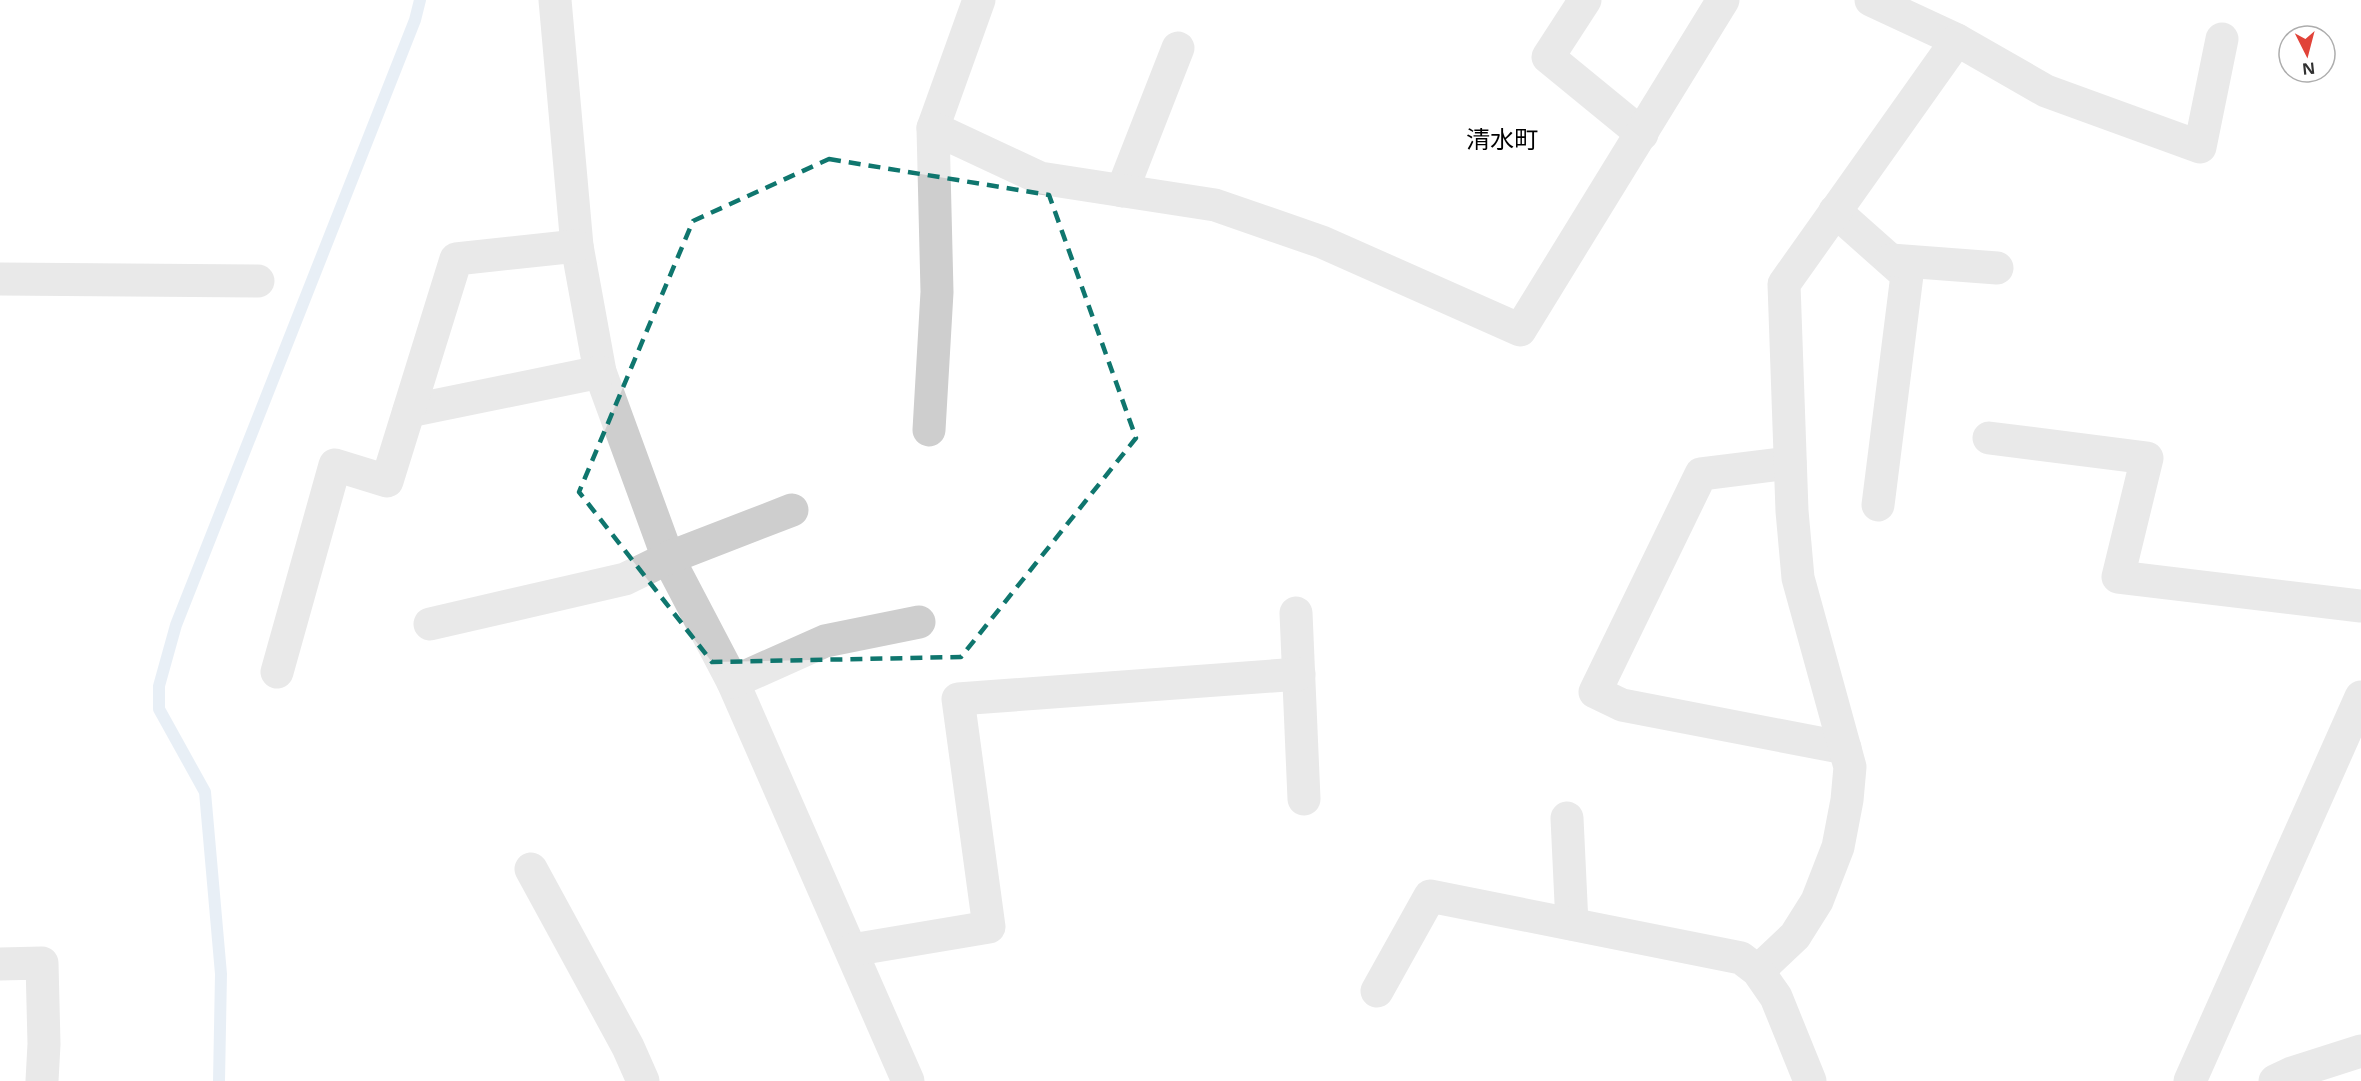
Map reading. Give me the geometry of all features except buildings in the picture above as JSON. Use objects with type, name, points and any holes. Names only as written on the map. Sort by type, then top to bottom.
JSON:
[{"type":"street","points":[[555,0],[577,246],[600,372],[668,558],[733,682],[908,1081]]},
{"type":"street","points":[[929,429],[937,292],[933,128],[979,0]]},
{"type":"street","points":[[1585,0],[1548,57],[1642,134]]},
{"type":"street","points":[[933,128],[1040,178],[1215,205],[1322,242],[1520,330],[1724,0]]},
{"type":"street","points":[[1871,0],[1957,40],[2046,91],[2200,147],[2222,39]]},
{"type":"street","points":[[1758,971],[1795,936],[1817,901],[1834,858],[1847,800],[1850,767],[1798,578],[1790,463],[1784,284],[1957,40]]},
{"type":"street","points":[[1122,191],[1178,48]]},
{"type":"street","points":[[1835,211],[1907,275],[1878,506]]},
{"type":"street","points":[[277,672],[335,465],[387,481],[456,259],[577,246]]},
{"type":"street","points":[[1891,260],[1997,268]]},
{"type":"street","points":[[0,279],[258,281]]},
{"type":"street","points":[[409,411],[600,372]]},
{"type":"street","points":[[1989,438],[2147,458],[2118,577],[2361,606]]},
{"type":"street","points":[[1790,463],[1701,474],[1594,692],[1622,705],[1845,748]]},
{"type":"street","points":[[430,624],[625,579],[668,558],[792,510]]},
{"type":"street","points":[[1296,613],[1304,799]]},
{"type":"street","points":[[733,682],[825,641],[919,622]]},
{"type":"street","points":[[852,950],[989,927],[958,699],[1299,674]]},
{"type":"street","points":[[2190,1081],[2361,697]]},
{"type":"street","points":[[1567,819],[1572,924]]},
{"type":"street","points":[[531,869],[628,1047],[643,1081]]},
{"type":"street","points":[[1377,991],[1430,896],[1741,958],[1758,971],[1776,997],[1810,1081]]},
{"type":"street","points":[[0,964],[42,963],[44,1044],[42,1081]]},
{"type":"street","points":[[2275,1081],[2292,1073],[2361,1052]]},
{"type":"highlighted area","points":[[829,159],[1049,195],[1136,438],[961,657],[712,662],[579,492],[693,221]]},
{"type":"waterway","points":[[219,1081],[221,974],[205,792],[159,709],[159,686],[176,625],[415,20],[420,0]]},
{"type":"district","name":"清水町","points":[[1502,138]]}]
